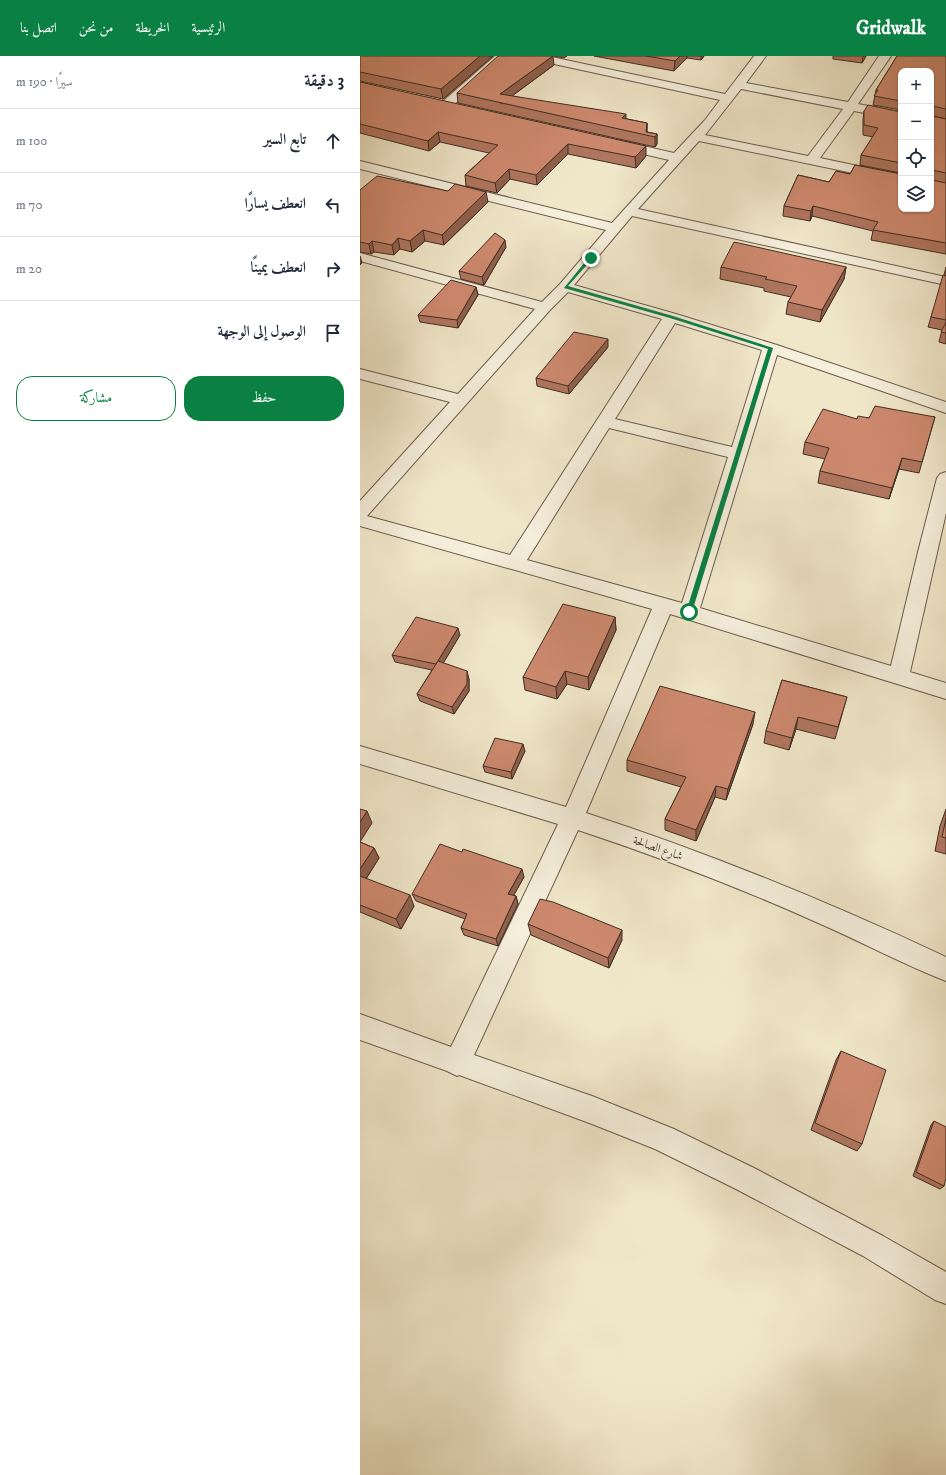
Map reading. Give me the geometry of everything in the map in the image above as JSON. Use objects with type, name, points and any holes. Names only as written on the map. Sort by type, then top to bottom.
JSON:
[{"type":"street","points":[[445,106],[502,56]]},
{"type":"street","points":[[531,56],[728,98]]},
{"type":"street","points":[[360,512],[545,307],[565,287],[629,211],[696,137],[760,56]]},
{"type":"street","points":[[812,160],[852,106],[885,56]]},
{"type":"street","points":[[738,85],[898,115]]},
{"type":"street","points":[[430,102],[461,109]]},
{"type":"street","points":[[696,137],[898,177]]},
{"type":"street","points":[[608,142],[678,158]]},
{"type":"street","points":[[360,165],[615,228]]},
{"type":"street","points":[[629,211],[946,282]]},
{"type":"street","points":[[360,257],[545,307]]},
{"type":"street","points":[[565,287],[671,317],[771,348],[946,408]]},
{"type":"street","points":[[515,563],[671,317]]},
{"type":"street","points":[[689,612],[771,348]]},
{"type":"street","points":[[360,374],[462,400]]},
{"type":"street","points":[[605,422],[738,454]]},
{"type":"street","points":[[899,676],[926,552],[945,481]]},
{"type":"street","points":[[360,520],[689,612],[946,691]]},
{"type":"street","points":[[457,1063],[572,819],[664,605]]},
{"type":"street","name":"شارع الصالحة","points":[[360,755],[572,819],[708,866],[810,907],[946,969]]},
{"type":"street","points":[[360,1027],[457,1063],[592,1110],[664,1139],[746,1179],[852,1235],[946,1289]]},
{"type":"building","points":[[360,56],[480,56],[441,89],[360,72]]},
{"type":"building","points":[[498,56],[553,56],[500,94],[626,114],[622,118],[647,123],[646,132],[657,134],[655,137],[457,93]]},
{"type":"building","points":[[646,56],[680,56],[675,61]]},
{"type":"building","points":[[897,56],[946,56],[946,109],[934,106],[934,68],[898,68],[898,100],[874,96],[878,90],[876,90]]},
{"type":"building","points":[[360,82],[646,146],[635,157],[568,144],[536,175],[509,169],[495,183],[465,175],[498,145],[438,132],[428,141],[360,124]]},
{"type":"building","points":[[868,105],[898,111],[898,162],[861,155],[878,128],[864,125],[864,111]]},
{"type":"building","points":[[934,116],[946,119],[946,173],[934,170]]},
{"type":"building","points":[[855,165],[898,173],[898,212],[934,212],[934,180],[946,183],[946,243],[873,230],[878,222],[813,206],[811,211],[784,206],[798,175],[829,182],[836,171],[850,174]]},
{"type":"building","points":[[377,176],[448,191],[455,184],[486,192],[442,235],[423,230],[410,241],[398,238],[392,245],[372,241],[369,244],[360,242],[360,190]]},
{"type":"building","points":[[495,233],[505,240],[482,277],[459,271]]},
{"type":"building","points":[[734,242],[846,267],[822,310],[788,302],[797,286],[765,279],[767,277],[721,267]]},
{"type":"building","points":[[943,275],[946,276],[946,320],[931,317]]},
{"type":"building","points":[[451,280],[476,287],[457,320],[418,315]]},
{"type":"building","points":[[946,322],[946,333],[941,332]]},
{"type":"building","points":[[574,332],[608,339],[568,386],[536,378]]},
{"type":"building","points":[[875,406],[935,417],[922,462],[902,458],[892,488],[820,471],[829,448],[805,442],[823,409],[857,419],[858,416],[869,418]]},
{"type":"building","points":[[563,604],[615,617],[588,677],[565,671],[556,687],[523,677]]},
{"type":"building","points":[[416,617],[458,628],[436,664],[392,655]]},
{"type":"building","points":[[438,661],[467,671],[467,684],[452,707],[417,694]]},
{"type":"building","points":[[782,680],[847,697],[838,727],[798,717],[792,738],[766,731]]},
{"type":"building","points":[[660,686],[755,712],[728,789],[716,786],[696,830],[665,819],[686,777],[627,760]]},
{"type":"building","points":[[495,738],[523,744],[511,772],[483,766]]},
{"type":"building","points":[[360,809],[367,811],[360,822]]},
{"type":"building","points":[[946,818],[946,838],[942,837]]},
{"type":"building","points":[[360,842],[374,848],[360,869]]},
{"type":"building","points":[[440,844],[462,852],[463,849],[522,869],[508,894],[516,896],[496,939],[461,928],[467,914],[412,894]]},
{"type":"building","points":[[360,876],[410,895],[396,919],[360,905]]},
{"type":"building","points":[[540,899],[553,902],[622,930],[608,958],[528,924]]},
{"type":"building","points":[[841,1051],[886,1070],[862,1144],[815,1123]]},
{"type":"building","points":[[934,1121],[946,1127],[946,1178],[944,1186],[916,1172]]},
{"type":"route","points":[[591,258],[565,287],[671,317],[771,348],[689,612]]}]
